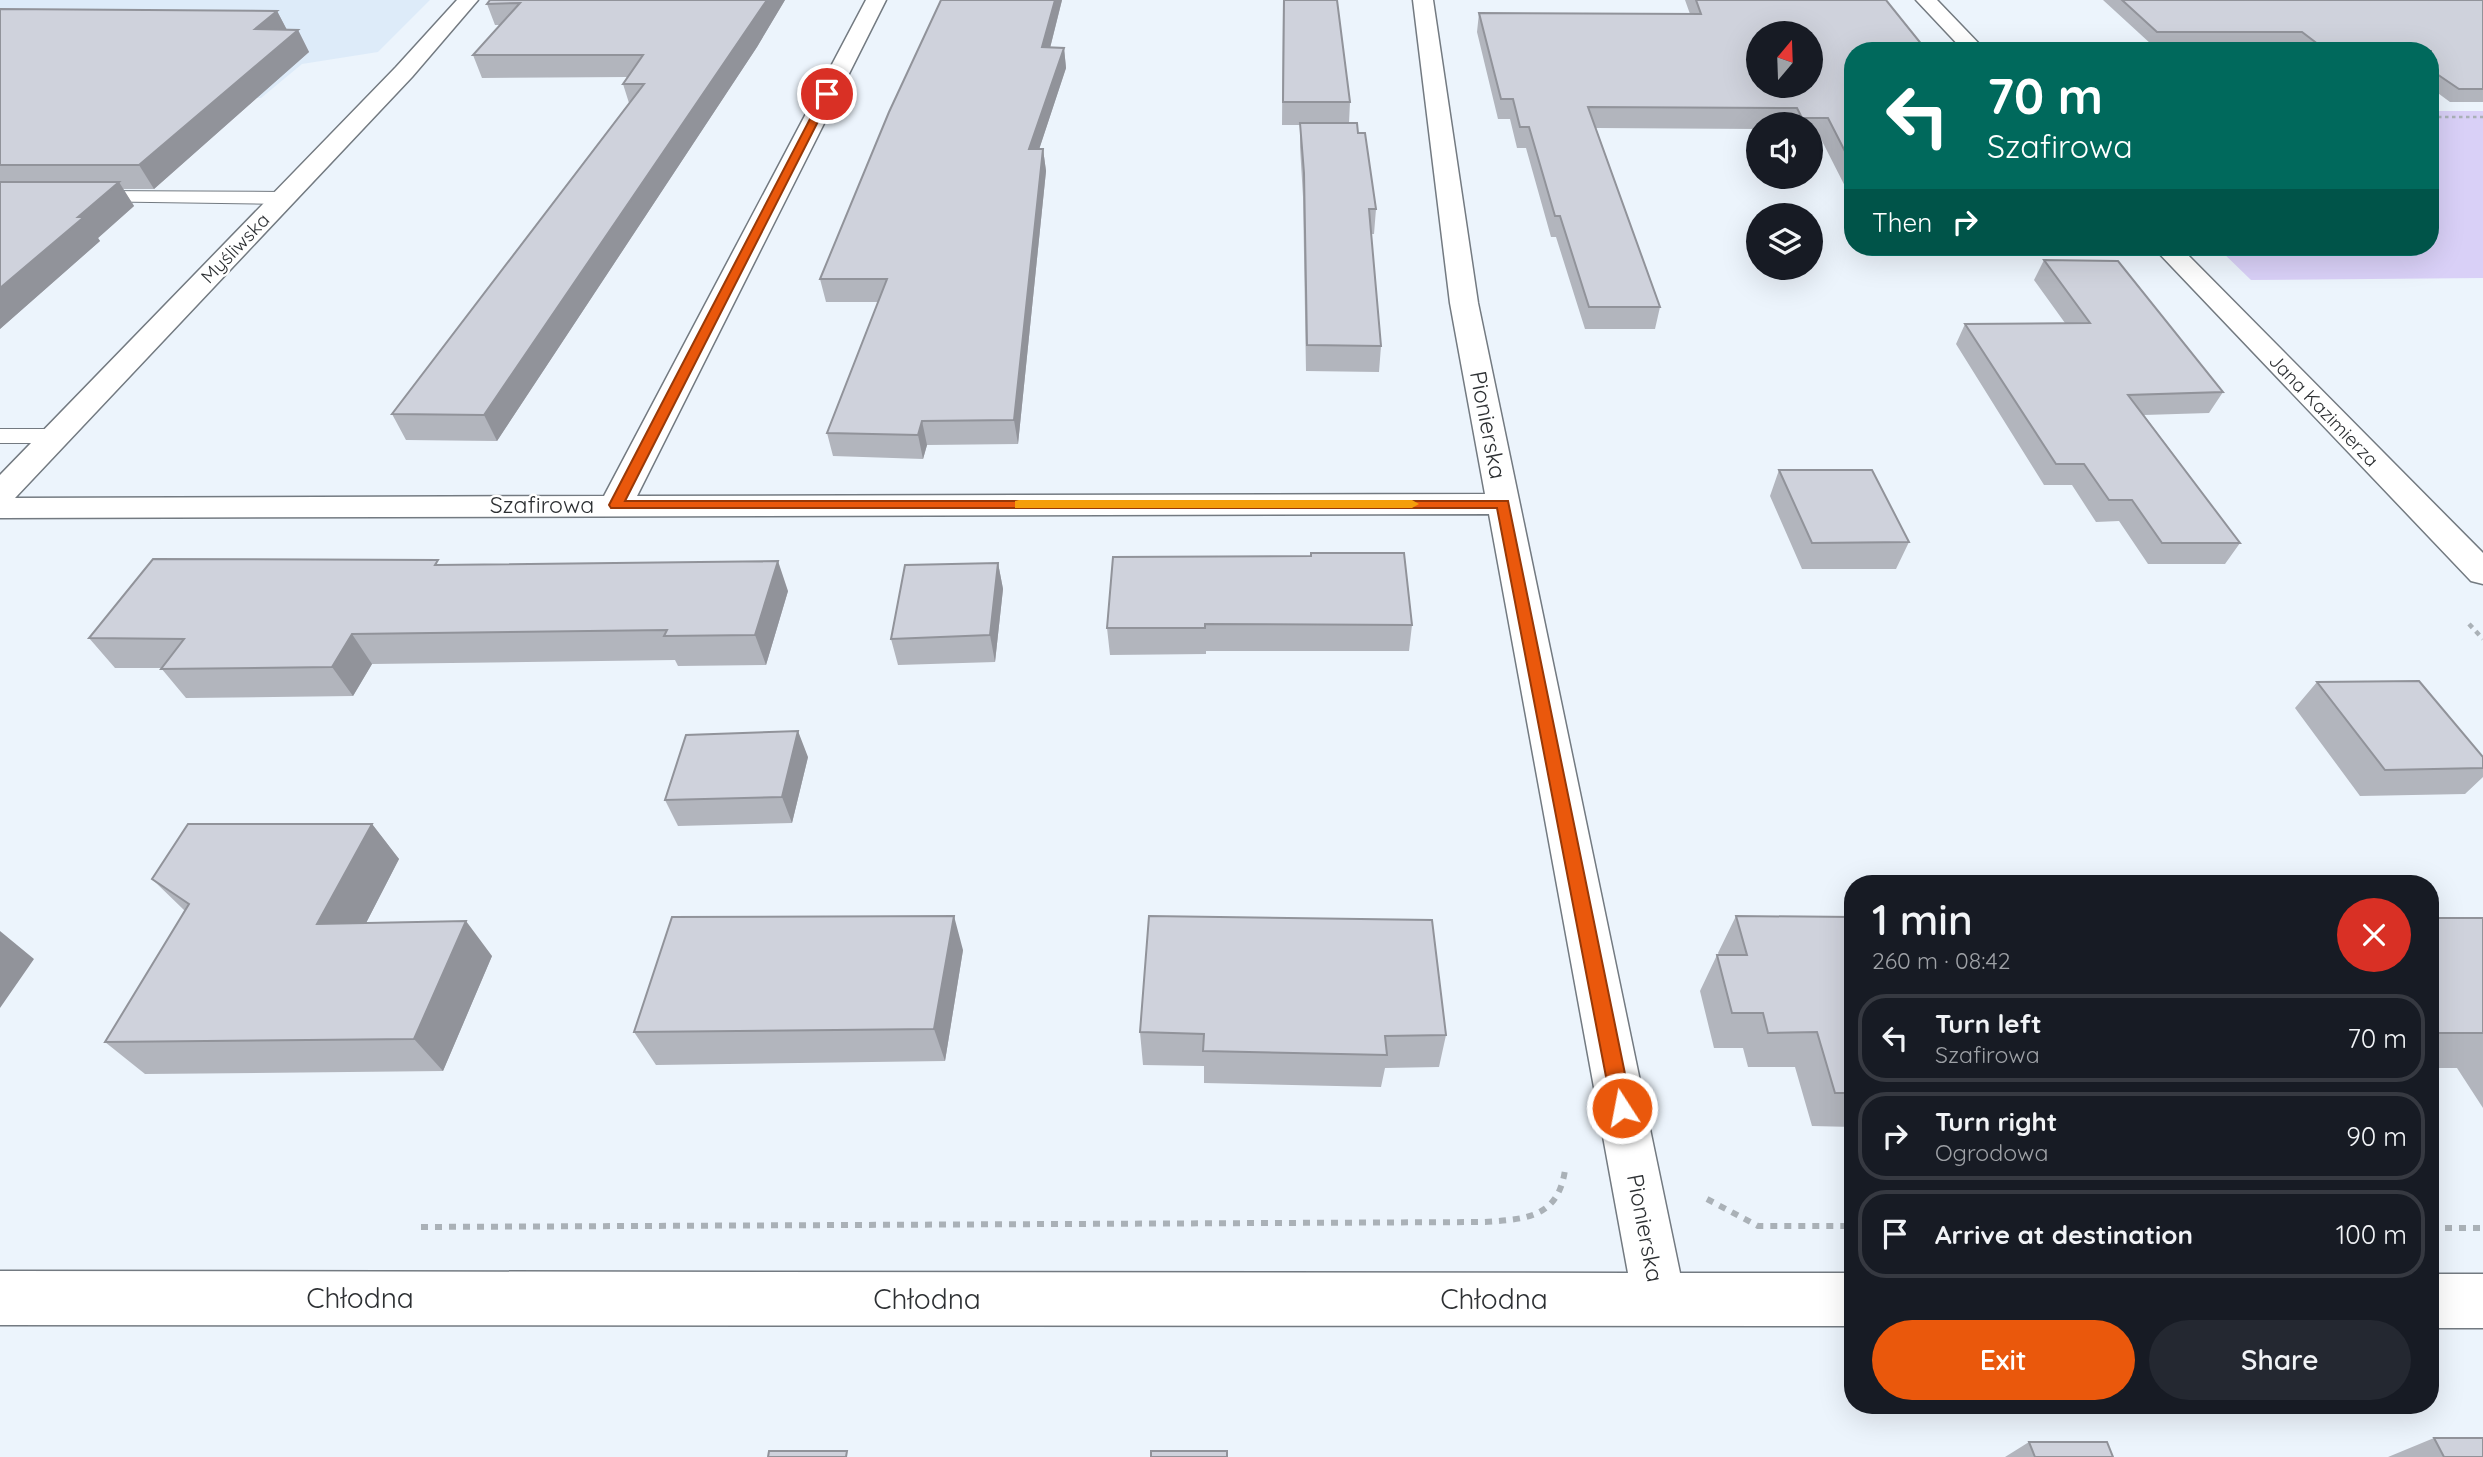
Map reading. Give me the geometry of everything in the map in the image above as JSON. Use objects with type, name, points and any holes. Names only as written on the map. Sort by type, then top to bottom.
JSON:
[{"type":"street","name":"Myśliwska","points":[[0,494],[468,0]]},
{"type":"street","points":[[616,505],[876,0]]},
{"type":"street","name":"Pionierska","points":[[1423,0],[1464,303],[1659,1300]]},
{"type":"street","points":[[1926,0],[1967,42]]},
{"type":"street","name":"Jana Kazimierza","points":[[2175,256],[2483,573]]},
{"type":"street","name":"Szafirowa","points":[[0,508],[1503,504]]},
{"type":"street","name":"Chłodna","points":[[0,1298],[1844,1300]]},
{"type":"street","points":[[2439,1301],[2483,1301]]},
{"type":"lane","points":[[70,197],[283,198]]},
{"type":"lane","points":[[0,436],[57,436]]},
{"type":"path","points":[[2439,117],[2483,117]]},
{"type":"path","points":[[416,1227],[1523,1220],[1555,1204],[1564,1189],[1565,1163]]},
{"type":"path","points":[[2439,1228],[2483,1228]]},
{"type":"shaded area","points":[[0,0],[430,0],[378,52],[302,64],[261,98],[0,97]]},
{"type":"shaded area","points":[[2439,111],[2483,111],[2483,278],[2251,280],[2226,256],[2439,256]]},
{"type":"building","points":[[490,0],[767,0],[484,415],[392,414],[644,84],[623,84],[643,55],[473,55],[520,3],[487,4]]},
{"type":"building","points":[[941,0],[1055,0],[1042,47],[1064,48],[1029,149],[1043,149],[1014,420],[922,421],[918,435],[827,433],[887,279],[820,279],[889,112]]},
{"type":"building","points":[[1284,0],[1337,0],[1350,102],[1283,102]]},
{"type":"building","points":[[1696,0],[1886,0],[1920,42],[1844,42],[1844,149],[1828,118],[1823,118],[1823,112],[1799,112],[1797,108],[1588,107],[1660,307],[1589,307],[1560,216],[1555,216],[1529,127],[1520,127],[1513,99],[1501,99],[1479,13],[1701,14]]},
{"type":"building","points":[[2122,0],[2483,0],[2483,89],[2459,89],[2439,75],[2439,42],[2315,42],[2302,32],[2157,32]]},
{"type":"building","points":[[0,9],[277,11],[255,29],[298,30],[139,165],[0,165]]},
{"type":"building","points":[[1300,123],[1357,123],[1358,133],[1365,133],[1376,209],[1369,209],[1381,346],[1307,345],[1304,173]]},
{"type":"building","points":[[0,182],[119,182],[78,217],[84,217],[0,288]]},
{"type":"building","points":[[2044,260],[2118,261],[2223,392],[2128,395],[2240,543],[2162,543],[2132,500],[2109,500],[2084,464],[2056,464],[1965,324],[2090,323]]},
{"type":"building","points":[[1779,470],[1872,470],[1909,542],[1812,543]]},
{"type":"building","points":[[1311,553],[1404,553],[1412,625],[1205,624],[1205,628],[1107,628],[1113,557],[1311,556]]},
{"type":"building","points":[[153,559],[438,560],[435,565],[778,561],[755,635],[664,636],[667,630],[352,634],[332,667],[161,669],[184,639],[89,638]]},
{"type":"building","points":[[998,563],[990,635],[891,639],[905,565]]},
{"type":"building","points":[[2419,681],[2483,757],[2483,768],[2385,770],[2317,682]]},
{"type":"building","points":[[798,731],[782,797],[665,800],[686,735]]},
{"type":"building","points":[[188,824],[372,824],[317,924],[466,921],[414,1039],[105,1042],[189,904],[152,879]]},
{"type":"building","points":[[954,916],[934,1029],[634,1032],[672,917]]},
{"type":"building","points":[[1149,916],[1432,920],[1446,1035],[1385,1036],[1387,1055],[1203,1051],[1204,1034],[1140,1032]]},
{"type":"building","points":[[1736,916],[1844,917],[1844,1093],[1835,1093],[1817,1032],[1768,1033],[1763,1013],[1732,1013],[1717,955],[1747,955]]},
{"type":"building","points":[[2439,918],[2483,918],[2483,1033],[2439,1033]]},
{"type":"building","points":[[2434,1438],[2483,1438],[2483,1457],[2444,1457]]},
{"type":"building","points":[[2029,1442],[2107,1442],[2113,1457],[2035,1457]]},
{"type":"building","points":[[769,1451],[847,1451],[846,1457],[768,1457]]},
{"type":"building","points":[[1151,1451],[1227,1451],[1227,1457],[1151,1457]]},
{"type":"slow traffic","points":[[1019,505],[1412,504]]},
{"type":"route","points":[[827,94],[616,505],[1503,504],[1622,1108]]}]
